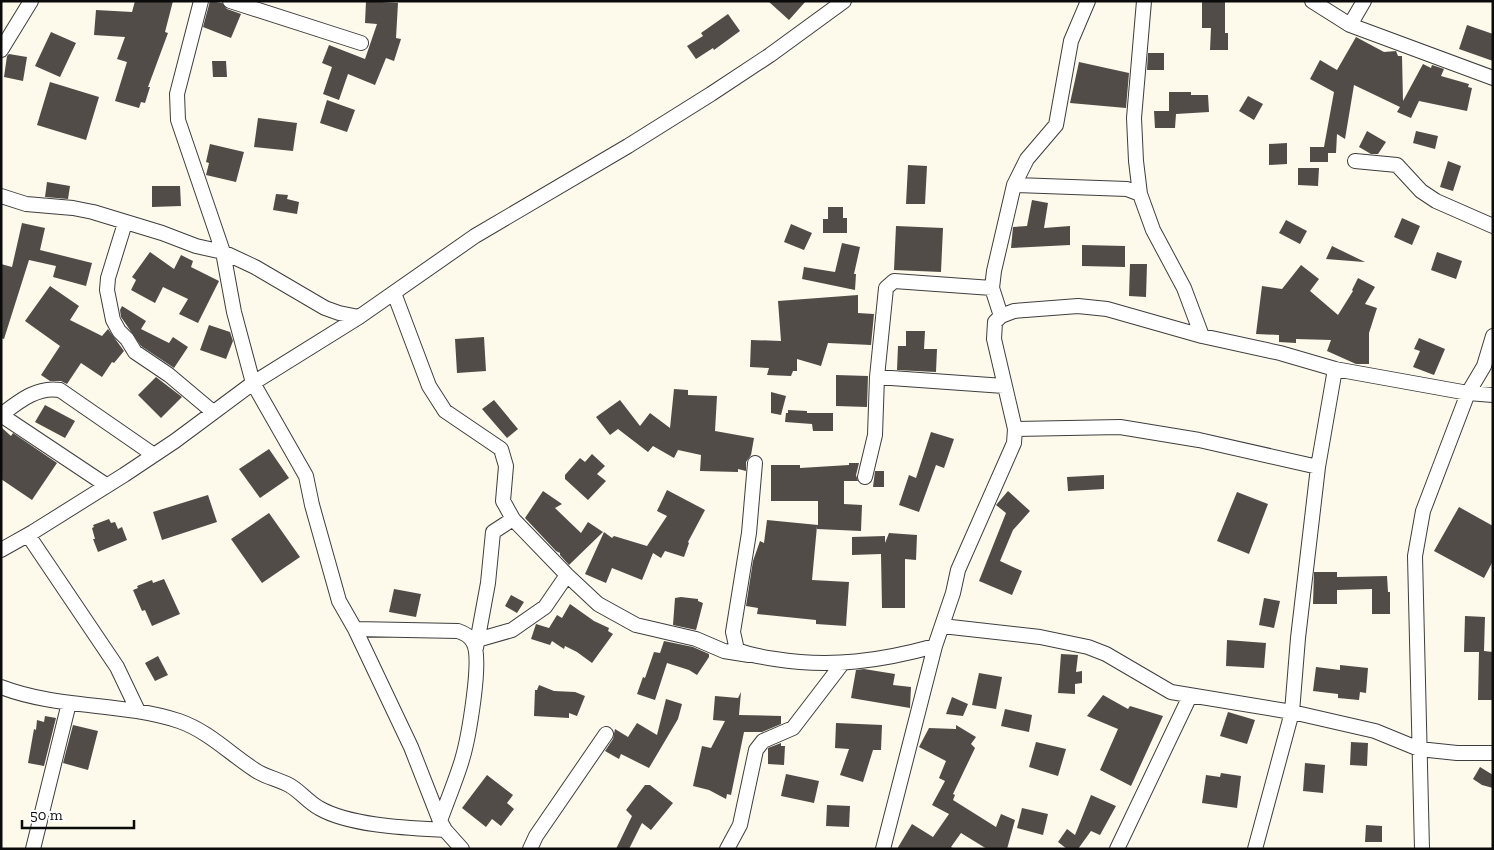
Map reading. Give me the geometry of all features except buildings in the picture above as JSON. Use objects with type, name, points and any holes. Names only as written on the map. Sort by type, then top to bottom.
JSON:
[{"type":"street","points":[[1,50],[32,1]]},
{"type":"street","points":[[201,1],[177,94],[178,120],[223,252],[234,312],[253,383],[306,476],[312,505],[339,600],[355,629],[411,747],[442,826],[462,849]]},
{"type":"street","points":[[230,1],[361,43]]},
{"type":"street","points":[[1,550],[154,455],[253,383],[394,294],[475,236],[712,94],[770,55],[844,1]]},
{"type":"street","points":[[1001,316],[992,288],[1014,184],[1027,159],[1056,125],[1071,41],[1088,1]]},
{"type":"street","points":[[1144,1],[1134,118],[1140,194],[1153,230],[1184,288],[1202,336]]},
{"type":"street","points":[[1312,1],[1350,25],[1493,78]]},
{"type":"street","points":[[1350,25],[1364,1]]},
{"type":"street","points":[[1355,161],[1396,165],[1422,191],[1436,201],[1493,226]]},
{"type":"street","points":[[1014,184],[1127,189],[1140,194]]},
{"type":"street","points":[[1,196],[26,204],[80,209],[162,233],[206,250],[223,252],[255,267],[326,308],[359,317]]},
{"type":"street","points":[[125,223],[108,278],[107,290],[113,320],[119,331],[136,352],[170,375],[213,412]]},
{"type":"street","points":[[865,477],[875,435],[886,288],[894,281],[992,288]]},
{"type":"street","points":[[394,294],[429,386],[445,411],[502,449],[506,466],[503,501],[513,519],[598,604],[636,625],[696,638],[724,651],[792,662],[842,664],[900,656],[935,646]]},
{"type":"street","points":[[882,849],[935,646],[958,570],[1014,443],[1015,429],[994,339],[995,322],[1001,316],[1014,311],[1078,306],[1107,309],[1202,336],[1280,353],[1335,369],[1468,393],[1493,395]]},
{"type":"street","points":[[1422,849],[1416,556],[1423,511],[1468,393],[1484,366],[1493,336]]},
{"type":"street","points":[[1256,849],[1292,712],[1298,638],[1318,467],[1335,369]]},
{"type":"street","points":[[878,377],[1004,386]]},
{"type":"street","points":[[106,485],[1,415],[24,398],[36,392],[60,390],[154,455]]},
{"type":"street","points":[[1015,429],[1120,427],[1199,440],[1318,467]]},
{"type":"street","points":[[749,655],[737,650],[733,632],[749,533],[755,463]]},
{"type":"street","points":[[442,826],[462,758],[475,685],[476,644],[488,583],[494,532],[513,519]]},
{"type":"street","points":[[28,535],[117,667],[138,711]]},
{"type":"street","points":[[476,644],[512,630],[545,606],[567,575]]},
{"type":"street","points":[[942,626],[1040,637],[1088,647],[1106,654],[1171,692],[1292,712],[1375,731],[1420,750],[1457,754],[1493,753]]},
{"type":"street","points":[[355,629],[458,631],[468,636],[476,644]]},
{"type":"street","points":[[727,849],[740,825],[756,750],[763,741],[793,728],[842,664]]},
{"type":"street","points":[[1,687],[38,699],[112,706],[179,721],[215,740],[254,770],[296,788],[318,808],[342,818],[386,825],[442,826]]},
{"type":"street","points":[[1117,849],[1190,696]]},
{"type":"street","points":[[33,849],[69,703]]},
{"type":"street","points":[[530,849],[536,836],[606,734]]}]
